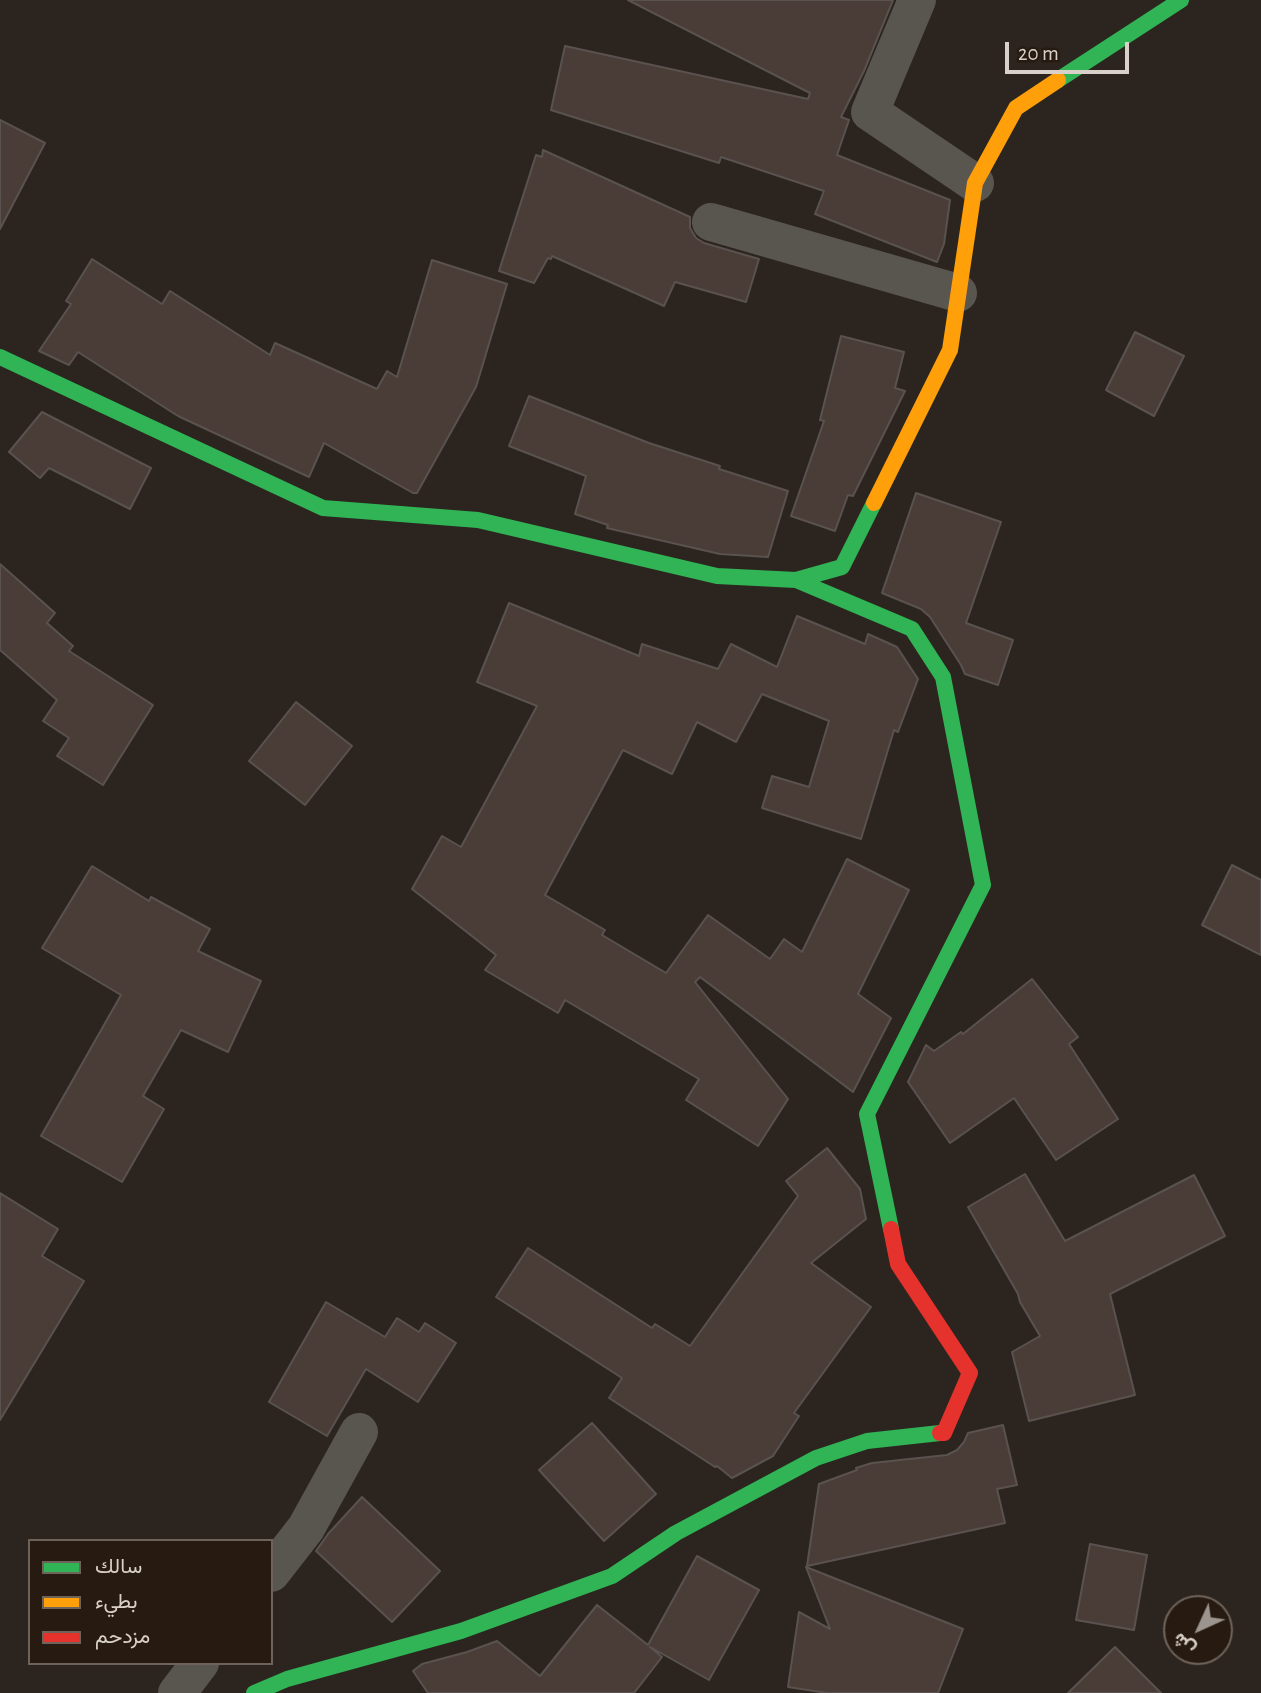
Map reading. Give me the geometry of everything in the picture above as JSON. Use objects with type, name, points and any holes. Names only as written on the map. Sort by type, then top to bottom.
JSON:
[{"type":"street","points":[[917,0],[870,112],[975,183]]},
{"type":"street","points":[[0,357],[323,508],[478,520],[717,576],[796,580],[842,567],[950,350],[975,183],[1016,108],[1181,0]]},
{"type":"street","points":[[710,222],[958,293]]},
{"type":"street","points":[[254,1693],[287,1679],[461,1631],[612,1576],[676,1533],[816,1458],[867,1441],[944,1433],[970,1373],[898,1264],[867,1114],[983,885],[943,677],[912,629],[796,580]]},
{"type":"street","points":[[273,1570],[306,1528],[359,1432]]},
{"type":"street","points":[[177,1693],[198,1665]]},
{"type":"building","points":[[628,0],[893,0],[864,71],[841,117],[849,120],[837,155],[950,200],[944,244],[937,262],[815,214],[824,191],[721,157],[719,163],[551,110],[565,46],[808,99],[810,93]]},
{"type":"building","points":[[0,120],[45,143],[0,229]]},
{"type":"building","points":[[543,150],[690,217],[690,228],[696,238],[704,243],[759,259],[746,302],[675,282],[664,306],[552,256],[551,259],[548,258],[534,283],[499,271],[536,155],[542,157]]},
{"type":"building","points":[[92,259],[162,304],[170,291],[270,355],[275,343],[377,389],[387,371],[397,377],[432,260],[507,284],[476,387],[417,493],[413,493],[324,443],[309,477],[178,416],[78,352],[69,365],[39,351],[71,304],[66,301]]},
{"type":"building","points":[[1135,332],[1184,356],[1154,416],[1106,390]]},
{"type":"building","points":[[841,336],[904,352],[895,388],[905,391],[853,496],[848,495],[835,531],[791,516],[824,421],[820,420]]},
{"type":"building","points":[[529,396],[649,443],[720,466],[719,469],[788,491],[768,557],[720,554],[607,528],[608,525],[575,514],[586,476],[509,446]]},
{"type":"building","points":[[42,412],[151,468],[130,509],[49,468],[40,478],[9,452]]},
{"type":"building","points":[[916,493],[1001,522],[966,623],[1013,640],[998,685],[965,674],[930,617],[921,609],[882,593]]},
{"type":"building","points":[[0,564],[55,613],[47,623],[73,646],[69,651],[153,705],[103,785],[57,756],[69,738],[43,721],[57,700],[0,650]]},
{"type":"building","points":[[509,603],[639,656],[642,644],[718,669],[731,644],[777,667],[797,616],[865,644],[868,634],[897,647],[918,679],[898,732],[894,730],[861,839],[762,808],[772,776],[809,787],[829,721],[762,694],[736,742],[697,722],[672,774],[623,750],[545,895],[605,930],[602,935],[666,973],[708,915],[770,959],[784,939],[802,952],[847,859],[909,890],[858,994],[891,1018],[853,1092],[700,977],[695,982],[788,1099],[758,1146],[686,1100],[699,1079],[565,1000],[558,1013],[485,970],[496,955],[412,889],[442,836],[461,847],[537,706],[477,682]]},
{"type":"building","points":[[296,702],[352,746],[305,805],[249,761]]},
{"type":"building","points":[[1232,865],[1261,880],[1261,955],[1202,925]]},
{"type":"building","points":[[92,866],[149,901],[151,897],[210,929],[198,951],[261,981],[228,1052],[181,1030],[143,1096],[164,1109],[122,1182],[41,1136],[121,995],[42,948]]},
{"type":"building","points":[[1032,979],[1078,1037],[1069,1044],[1118,1119],[1056,1160],[1014,1098],[950,1143],[908,1082],[926,1045],[934,1051],[961,1032],[963,1034]]},
{"type":"building","points":[[827,1148],[860,1189],[866,1219],[811,1263],[871,1307],[794,1413],[799,1416],[773,1456],[732,1478],[609,1398],[622,1378],[496,1297],[528,1248],[652,1328],[655,1324],[690,1346],[798,1196],[786,1181]]},
{"type":"building","points":[[1025,1174],[1065,1241],[1194,1175],[1225,1236],[1110,1294],[1135,1395],[1029,1421],[1012,1352],[1040,1336],[968,1207]]},
{"type":"building","points":[[0,1193],[58,1229],[42,1256],[84,1281],[0,1420]]},
{"type":"building","points":[[326,1302],[385,1337],[397,1318],[419,1332],[425,1323],[456,1343],[418,1402],[366,1369],[327,1436],[269,1402]]},
{"type":"building","points":[[592,1423],[656,1494],[604,1541],[539,1470]]},
{"type":"building","points":[[1003,1425],[1017,1485],[997,1489],[1005,1523],[807,1566],[819,1484],[872,1463],[947,1455],[957,1450],[968,1433]]},
{"type":"building","points":[[362,1497],[440,1571],[392,1622],[316,1551]]},
{"type":"building","points":[[1090,1544],[1147,1555],[1134,1630],[1076,1620]]},
{"type":"building","points":[[697,1556],[759,1590],[709,1680],[650,1647],[662,1657],[634,1693],[428,1693],[413,1671],[422,1664],[497,1641],[540,1676],[597,1605],[648,1645]]},
{"type":"building","points":[[806,1567],[963,1629],[938,1693],[827,1693],[788,1687],[799,1612],[830,1629]]},
{"type":"building","points":[[1115,1647],[1161,1693],[1068,1693]]},
{"type":"traffic: fast","points":[[1058,80],[1181,0]]},
{"type":"traffic: fast","points":[[0,357],[323,508],[478,520],[717,576],[796,580],[842,567],[874,503]]},
{"type":"traffic: fast","points":[[796,580],[912,629],[943,677],[983,885],[867,1114],[891,1229]]},
{"type":"traffic: fast","points":[[254,1693],[287,1679],[461,1631],[612,1576],[676,1533],[816,1458],[867,1441],[940,1433]]},
{"type":"traffic: slow","points":[[874,503],[950,350],[975,183],[1016,108],[1058,80]]},
{"type":"traffic: jam","points":[[891,1229],[898,1264],[970,1373],[944,1433],[940,1433]]}]
